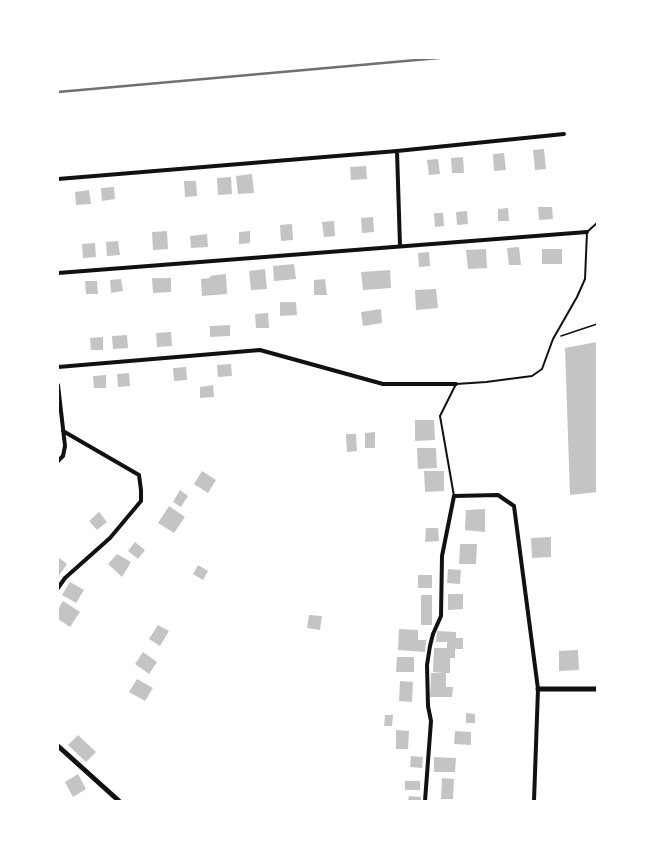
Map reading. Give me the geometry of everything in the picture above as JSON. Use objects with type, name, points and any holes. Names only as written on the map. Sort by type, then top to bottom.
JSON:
[{"type":"street","points":[[58,179],[397,152],[564,134]]},
{"type":"street","points":[[397,152],[400,246]]},
{"type":"street","points":[[58,273],[587,232]]},
{"type":"street","points":[[58,367],[260,350],[383,384],[456,384]]},
{"type":"street","points":[[58,385],[65,446],[63,456],[58,461]]},
{"type":"street","points":[[58,588],[65,578],[110,538],[141,501],[142,490],[139,475],[63,431]]},
{"type":"street","points":[[425,801],[431,721],[428,706],[427,666],[433,634],[442,616],[442,556],[454,496],[498,495],[514,506],[538,689],[534,801]]},
{"type":"street","points":[[538,689],[597,689]]},
{"type":"street","points":[[58,746],[119,801]]},
{"type":"lane","points":[[454,496],[440,416],[456,384],[532,376],[542,369],[553,339],[577,298],[585,279],[587,232],[597,223]]},
{"type":"path","points":[[553,339],[597,324]]},
{"type":"building","points":[[544,149],[546,169],[535,170],[533,150]]},
{"type":"building","points":[[504,153],[506,170],[494,171],[493,154]]},
{"type":"building","points":[[463,157],[464,173],[452,173],[451,158]]},
{"type":"building","points":[[438,159],[440,174],[429,175],[427,160]]},
{"type":"building","points":[[366,166],[367,179],[351,180],[350,167]]},
{"type":"building","points":[[252,174],[254,193],[238,194],[236,176]]},
{"type":"building","points":[[231,177],[232,194],[218,195],[217,178]]},
{"type":"building","points":[[184,181],[196,181],[197,196],[185,197]]},
{"type":"building","points":[[114,187],[115,199],[102,201],[101,188]]},
{"type":"building","points":[[89,190],[91,204],[76,205],[75,192]]},
{"type":"building","points":[[538,207],[552,207],[553,219],[539,220]]},
{"type":"building","points":[[508,208],[509,221],[498,221],[498,209]]},
{"type":"building","points":[[467,211],[468,224],[457,225],[456,212]]},
{"type":"building","points":[[434,213],[443,213],[444,226],[435,227]]},
{"type":"building","points":[[373,217],[374,232],[362,233],[361,218]]},
{"type":"building","points":[[334,221],[335,236],[324,237],[322,222]]},
{"type":"building","points":[[292,224],[293,240],[281,241],[280,225]]},
{"type":"building","points":[[167,231],[168,249],[153,250],[152,232]]},
{"type":"building","points":[[250,231],[250,243],[239,244],[239,232]]},
{"type":"building","points":[[207,234],[208,247],[191,248],[190,236]]},
{"type":"building","points":[[118,241],[120,255],[107,256],[106,242]]},
{"type":"building","points":[[95,243],[96,257],[83,258],[82,244]]},
{"type":"building","points":[[519,247],[521,265],[509,265],[507,248]]},
{"type":"building","points":[[486,249],[487,268],[468,269],[466,250]]},
{"type":"building","points":[[542,249],[562,249],[562,264],[542,264]]},
{"type":"building","points":[[429,252],[430,266],[419,267],[418,253]]},
{"type":"building","points":[[294,264],[296,279],[274,281],[273,266]]},
{"type":"building","points":[[265,269],[267,289],[251,290],[249,271]]},
{"type":"building","points":[[390,270],[391,288],[363,290],[361,272]]},
{"type":"building","points":[[226,274],[227,294],[202,296],[201,279]]},
{"type":"building","points":[[152,278],[171,278],[171,292],[153,293]]},
{"type":"building","points":[[121,279],[123,291],[111,293],[110,280]]},
{"type":"building","points":[[325,279],[327,295],[314,295],[314,280]]},
{"type":"building","points":[[85,281],[97,281],[98,294],[86,294]]},
{"type":"building","points":[[436,289],[438,308],[416,310],[415,290]]},
{"type":"building","points":[[280,302],[296,302],[297,315],[280,316]]},
{"type":"building","points":[[381,309],[382,323],[363,326],[361,312]]},
{"type":"building","points":[[268,313],[269,328],[256,328],[255,314]]},
{"type":"building","points":[[230,325],[230,336],[210,337],[210,326]]},
{"type":"building","points":[[171,332],[172,346],[157,347],[156,333]]},
{"type":"building","points":[[127,335],[128,348],[113,349],[112,336]]},
{"type":"building","points":[[103,337],[103,350],[91,350],[90,338]]},
{"type":"building","points":[[597,342],[597,492],[570,495],[565,348]]},
{"type":"building","points":[[231,364],[232,376],[218,377],[217,365]]},
{"type":"building","points":[[186,367],[187,380],[174,381],[173,368]]},
{"type":"building","points":[[129,373],[130,386],[118,387],[117,374]]},
{"type":"building","points":[[106,375],[106,388],[94,388],[93,376]]},
{"type":"building","points":[[213,385],[214,397],[200,398],[200,387]]},
{"type":"building","points":[[415,420],[434,420],[435,440],[415,441]]},
{"type":"building","points":[[375,432],[375,448],[365,448],[365,433]]},
{"type":"building","points":[[346,434],[356,434],[357,451],[347,452]]},
{"type":"building","points":[[417,448],[436,448],[437,468],[418,469]]},
{"type":"building","points":[[202,471],[216,480],[208,493],[194,484]]},
{"type":"building","points":[[424,471],[444,471],[444,491],[425,492]]},
{"type":"building","points":[[180,490],[188,496],[181,507],[173,502]]},
{"type":"building","points":[[169,506],[185,517],[174,533],[158,523]]},
{"type":"building","points":[[485,509],[485,532],[465,530],[466,510]]},
{"type":"building","points":[[99,512],[107,522],[97,530],[89,521]]},
{"type":"building","points":[[426,528],[438,528],[439,541],[425,542]]},
{"type":"building","points":[[551,537],[551,557],[532,558],[531,538]]},
{"type":"building","points":[[135,542],[145,550],[138,559],[128,551]]},
{"type":"building","points":[[460,544],[477,544],[476,564],[459,564]]},
{"type":"building","points":[[117,554],[131,562],[122,577],[108,564]]},
{"type":"building","points":[[58,557],[67,564],[58,577]]},
{"type":"building","points":[[198,565],[208,571],[203,580],[193,574]]},
{"type":"building","points":[[448,569],[461,570],[460,584],[447,583]]},
{"type":"building","points":[[418,575],[432,575],[432,588],[418,588]]},
{"type":"building","points":[[70,582],[84,590],[76,603],[62,595]]},
{"type":"building","points":[[448,594],[463,594],[463,609],[448,610]]},
{"type":"building","points":[[421,595],[432,595],[432,625],[421,625]]},
{"type":"building","points":[[63,601],[80,612],[70,627],[58,619],[58,609]]},
{"type":"building","points":[[309,615],[322,616],[320,630],[307,628]]},
{"type":"building","points":[[158,625],[169,631],[160,646],[149,639]]},
{"type":"building","points":[[399,629],[418,630],[418,640],[426,640],[425,652],[398,650]]},
{"type":"building","points":[[437,631],[456,632],[456,638],[463,638],[463,649],[455,649],[455,658],[450,658],[450,673],[446,673],[446,687],[453,687],[452,697],[430,697],[431,673],[444,673],[433,672],[434,648],[447,648],[447,642],[436,642]]},
{"type":"building","points":[[578,650],[579,670],[559,671],[559,651]]},
{"type":"building","points":[[143,652],[157,662],[149,674],[135,664]]},
{"type":"building","points":[[397,657],[414,657],[414,672],[396,672]]},
{"type":"building","points":[[137,679],[153,688],[145,701],[129,692]]},
{"type":"building","points":[[400,681],[413,682],[412,702],[399,701]]},
{"type":"building","points":[[466,713],[475,714],[475,723],[466,723]]},
{"type":"building","points":[[385,715],[393,715],[392,726],[384,726]]},
{"type":"building","points":[[396,730],[409,731],[408,749],[396,749]]},
{"type":"building","points":[[455,731],[471,732],[471,745],[454,744]]},
{"type":"building","points":[[78,735],[96,752],[86,762],[68,745]]},
{"type":"building","points":[[411,756],[423,757],[422,768],[410,767]]},
{"type":"building","points":[[434,757],[456,758],[455,772],[434,772]]},
{"type":"building","points":[[78,774],[86,789],[73,797],[65,782]]},
{"type":"building","points":[[442,778],[454,779],[453,799],[441,799]]},
{"type":"building","points":[[405,781],[420,781],[420,790],[405,790]]},
{"type":"building","points":[[409,796],[421,797],[421,801],[408,801]]},
{"type":"railway","points":[[58,92],[439,58]]}]
